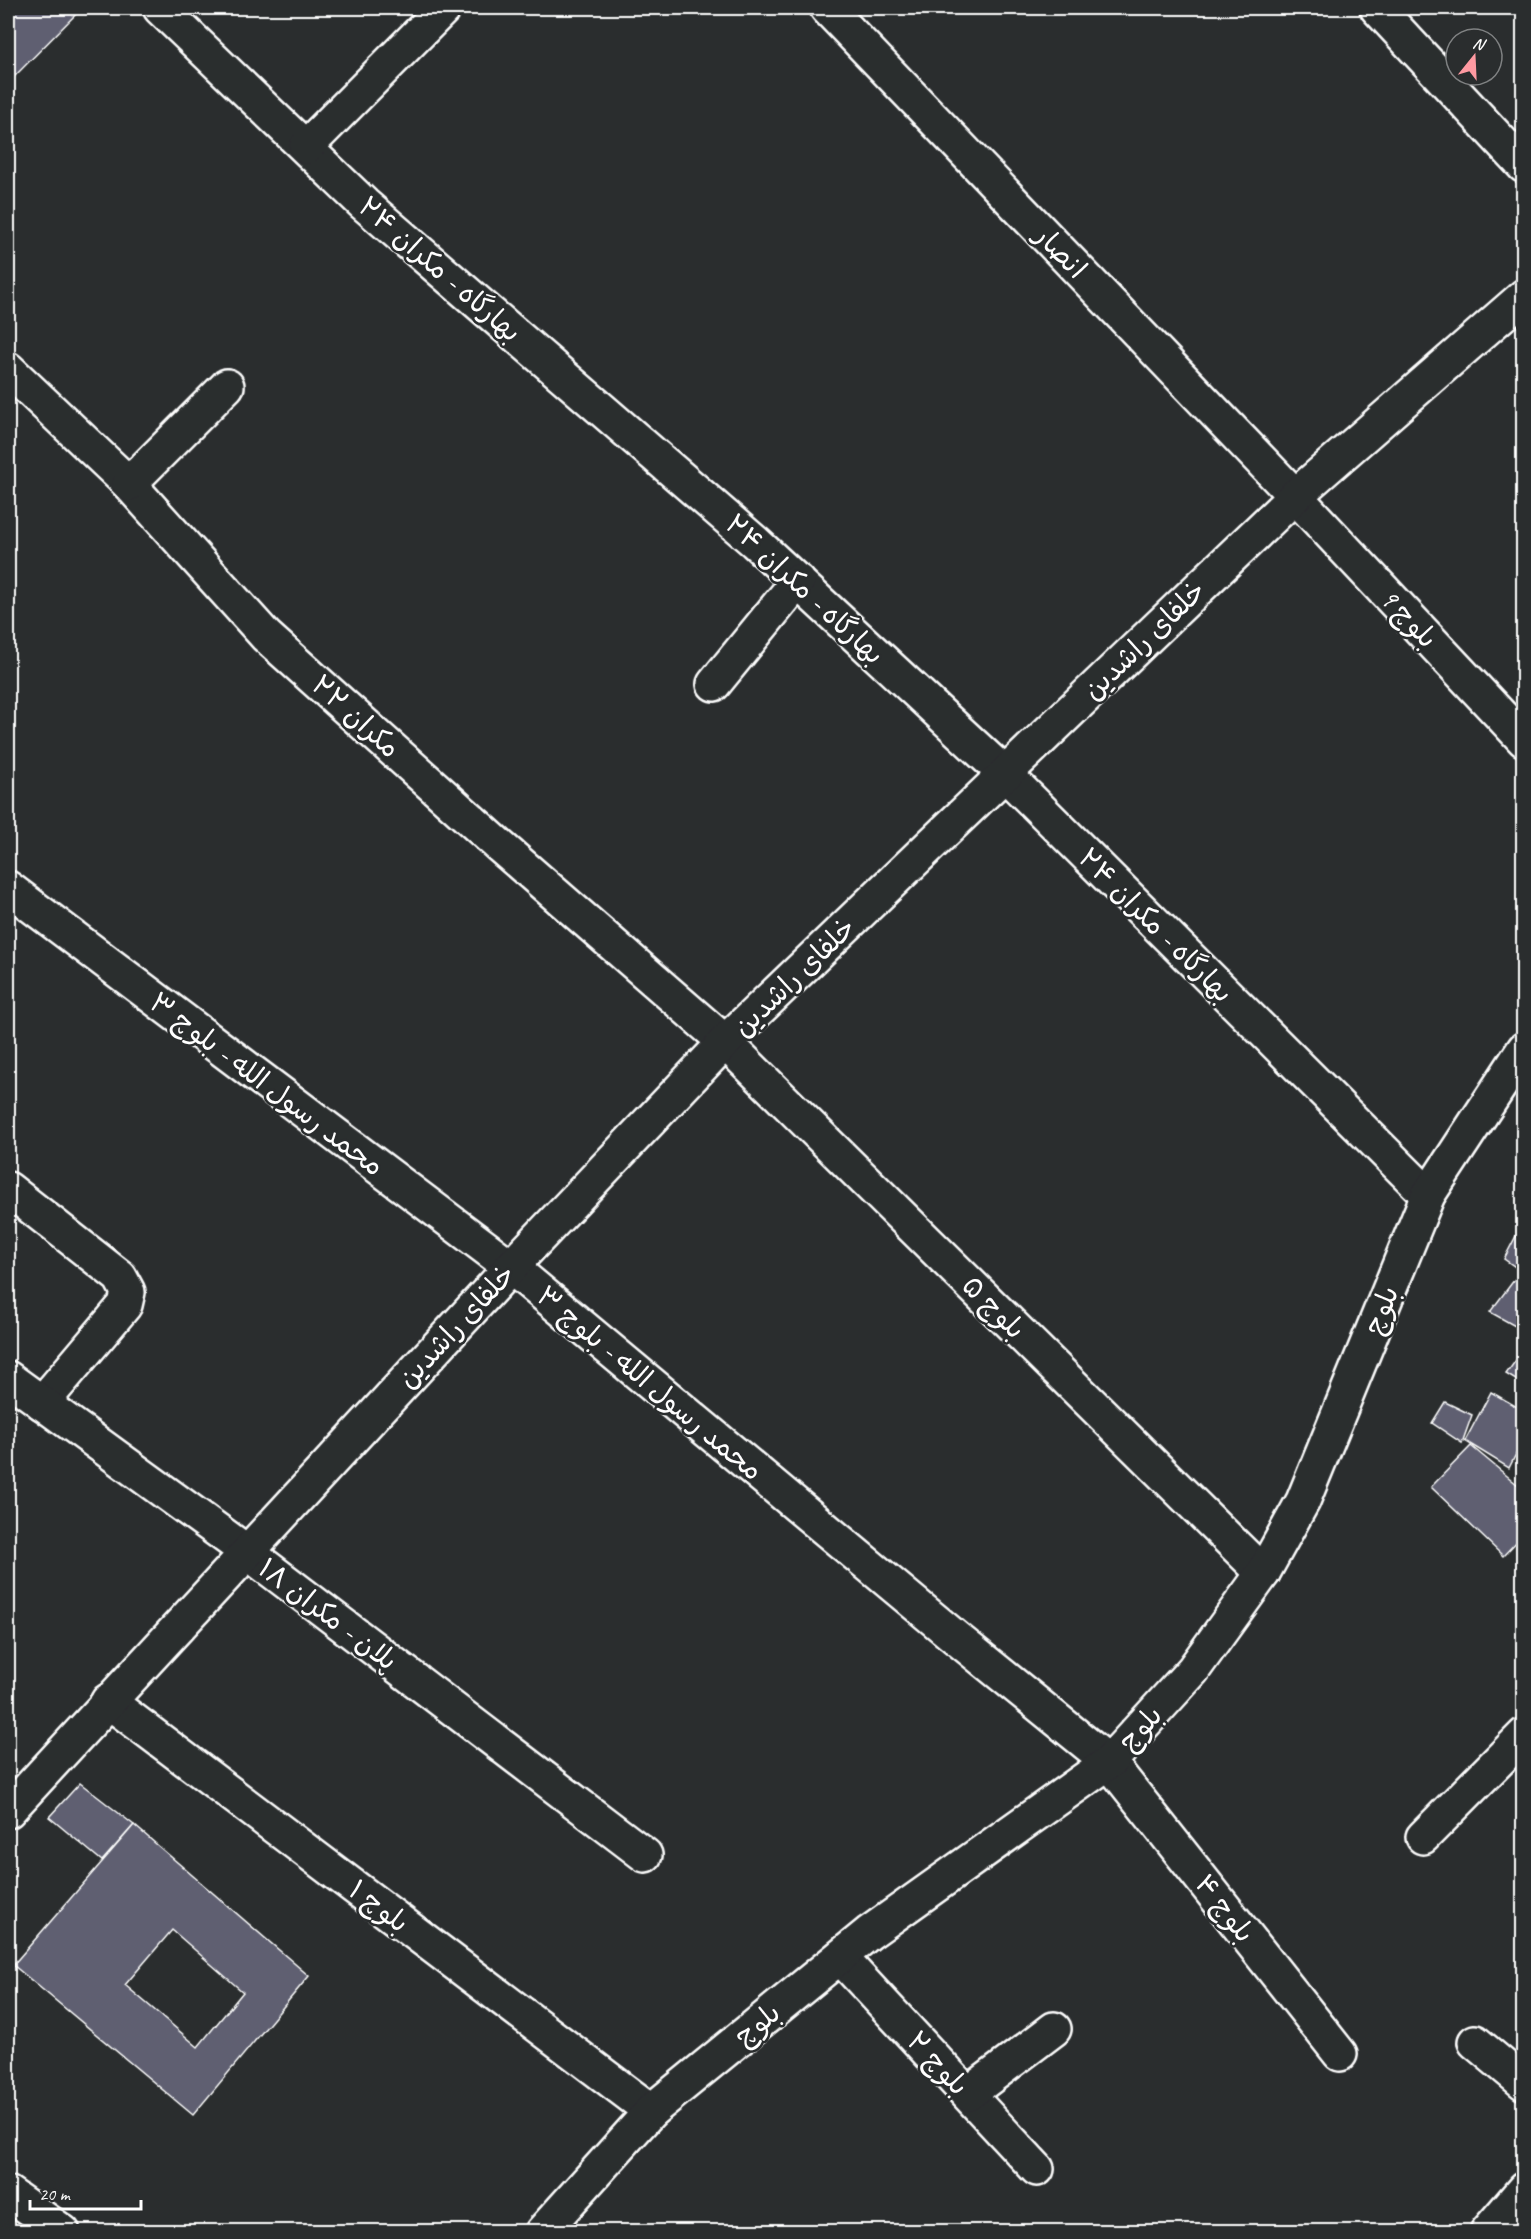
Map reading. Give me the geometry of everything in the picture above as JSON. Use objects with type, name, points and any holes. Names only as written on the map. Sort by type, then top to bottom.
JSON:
[{"type":"street","name":"بهارگاه - مکران ۲۴","points":[[160,8],[364,204],[738,526],[1005,774],[1428,1195]]},
{"type":"street","points":[[306,147],[444,8]]},
{"type":"street","points":[[1377,8],[1524,166]]},
{"type":"street","name":"انصار","points":[[832,9],[1295,496]]},
{"type":"street","name":"خلفای راشدین","points":[[8,1811],[511,1267],[725,1042],[1295,496],[1524,296]]},
{"type":"street","name":"مکران ۲۲","points":[[8,369],[129,484],[266,636],[501,847],[725,1042]]},
{"type":"street","points":[[129,484],[227,386]]},
{"type":"street","name":"بلوچ 9","points":[[1295,496],[1524,740]]},
{"type":"street","points":[[714,684],[798,581]]},
{"type":"street","name":"محمد رسول الله - بلوچ ۳","points":[[8,888],[511,1267],[1109,1762]]},
{"type":"street","name":"بلوچ ۵","points":[[725,1042],[1263,1572]]},
{"type":"street","name":"بلوچ","points":[[542,2232],[651,2111],[868,1933],[1109,1762],[1193,1670],[1263,1572],[1303,1501],[1428,1195],[1524,1049]]},
{"type":"street","points":[[8,1189],[120,1277],[128,1292],[125,1305],[42,1403]]},
{"type":"street","name":"پلان - مکران ۱۸","points":[[8,1378],[247,1552],[645,1855]]},
{"type":"street","name":"بلوچ ۱","points":[[108,1701],[651,2111]]},
{"type":"street","points":[[1423,1837],[1524,1735]]},
{"type":"street","name":"بلوچ ۴","points":[[1109,1762],[1340,2054]]},
{"type":"street","name":"بلوچ ۲","points":[[840,1957],[1037,2169]]},
{"type":"street","points":[[968,2094],[1054,2029]]},
{"type":"street","points":[[1475,2042],[1524,2083]]},
{"type":"street","points":[[1487,2232],[1524,2189]]},
{"type":"street","points":[[8,2193],[63,2232]]},
{"type":"building","points":[[8,8],[82,8],[8,83]]},
{"type":"building","points":[[1516,1236],[1524,1240],[1524,1331],[1490,1312],[1521,1271],[1504,1259]]},
{"type":"building","points":[[1524,1349],[1524,1385],[1506,1374]]},
{"type":"building","points":[[1491,1392],[1524,1411],[1524,1438],[1509,1468],[1465,1441]]},
{"type":"building","points":[[1445,1402],[1472,1415],[1462,1443],[1432,1423]]},
{"type":"building","points":[[1471,1446],[1524,1490],[1524,1534],[1503,1556],[1431,1487]]},
{"type":"building","points":[[80,1783],[134,1825],[102,1861],[49,1817]]},
{"type":"building","points":[[134,1825],[309,1976],[193,2115],[13,1965]],"holes":[[[172,1930],[243,1992],[198,2047],[125,1985]]]}]
